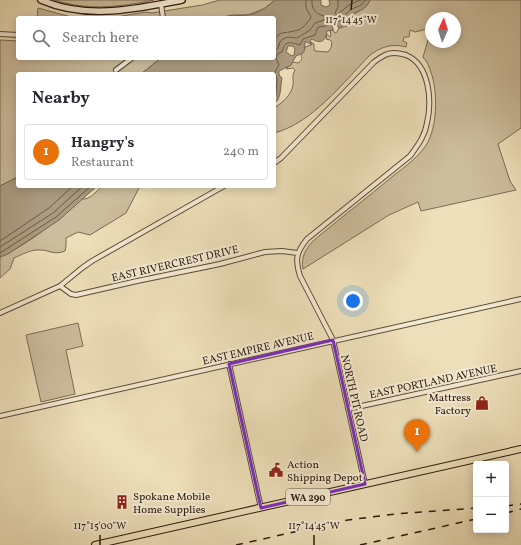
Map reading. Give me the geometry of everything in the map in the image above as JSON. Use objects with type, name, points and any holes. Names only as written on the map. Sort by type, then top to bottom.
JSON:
[{"type":"main road","name":"WA 290","points":[[95,545],[521,449]]},
{"type":"street","points":[[41,0],[77,11],[91,12],[108,12],[182,0]]},
{"type":"street","points":[[161,4],[163,16]]},
{"type":"street","points":[[0,34],[16,35]]},
{"type":"street","points":[[276,162],[374,62],[386,54],[399,53],[413,58],[421,67],[426,78],[430,110],[427,125],[421,141],[410,156],[307,239],[297,253]]},
{"type":"street","points":[[116,70],[129,60]]},
{"type":"street","points":[[0,313],[60,286],[92,261],[220,188]]},
{"type":"street","name":"EAST RIVERCREST DRIVE","points":[[60,286],[71,294],[76,295],[220,264],[265,252],[282,251],[297,253]]},
{"type":"street","name":"NORTH PIT ROAD","points":[[297,253],[297,265],[300,276],[333,340],[365,484]]},
{"type":"street","name":"EAST EMPIRE AVENUE","points":[[0,416],[521,299]]},
{"type":"street","points":[[229,364],[261,508]]},
{"type":"street","name":"EAST PORTLAND AVENUE","points":[[348,409],[521,370]]},
{"type":"highlighted area","points":[[333,340],[365,484],[261,508],[229,364]]},
{"type":"shaded area","points":[[54,0],[154,0],[116,6],[92,7],[79,6]]},
{"type":"shaded area","points":[[220,0],[275,0],[265,8],[248,15],[122,16],[146,12],[152,13],[202,5]]},
{"type":"shaded area","points":[[370,0],[521,0],[521,128],[498,144],[510,181],[516,190],[421,211],[418,202],[389,215],[303,269],[304,254],[313,241],[408,165],[428,142],[434,125],[436,104],[432,75],[429,66],[423,57],[426,48],[461,48],[461,12],[425,12],[425,30],[415,32],[410,30],[409,37],[404,37],[403,41],[407,43],[406,47],[396,45],[382,48],[373,53],[326,101],[313,112],[301,121],[276,132],[276,106],[288,96],[293,85],[295,70],[293,68],[286,69],[293,62],[298,63],[301,61],[301,55],[305,47],[311,45],[311,42],[314,44],[315,51],[328,52],[331,48],[332,42],[326,39],[327,34],[330,37],[330,31],[333,30],[335,33],[339,28],[347,26],[348,25],[345,24],[348,20]]},
{"type":"shaded area","points":[[38,8],[67,16],[37,16]]},
{"type":"shaded area","points":[[0,40],[16,41],[16,60],[158,60],[144,72],[16,72],[16,178],[0,186]]},
{"type":"shaded area","points":[[100,188],[139,188],[126,213],[90,235],[78,232],[66,238],[65,251],[54,253],[34,250],[14,258],[10,269],[0,278],[0,257],[22,245],[53,223],[81,199],[90,197]]},
{"type":"shaded area","points":[[78,323],[83,346],[66,350],[75,394],[41,402],[26,335]]},
{"type":"water","points":[[275,0],[321,0],[321,5],[326,7],[330,5],[329,0],[370,0],[366,7],[350,16],[341,27],[339,28],[337,25],[332,24],[333,30],[327,31],[324,40],[320,42],[312,39],[310,41],[312,45],[305,42],[303,53],[296,56],[291,65],[279,71],[279,75],[282,78],[280,92],[276,102],[276,72],[144,72],[158,60],[276,60],[276,16],[230,16],[251,14],[262,10]],"holes":[[[288,46],[293,46],[295,49],[294,55],[292,56],[286,52]]]},
{"type":"water","points":[[16,178],[16,188],[95,188],[59,220],[8,254],[0,257],[0,186]]},
{"type":"railway","points":[[509,506],[521,504]]},
{"type":"railway","points":[[236,545],[348,520],[395,514],[473,508]]},
{"type":"railway","points":[[509,512],[521,509]]},
{"type":"railway","points":[[360,545],[473,520]]},
{"type":"place","name":"Mattress Factory","points":[[482,403]]},
{"type":"place","name":"Hangry's","points":[[417,452]]},
{"type":"place","name":"Action Shipping Depot","points":[[276,470]]},
{"type":"place","name":"Spokane Mobile Home Supplies","points":[[122,502]]}]
